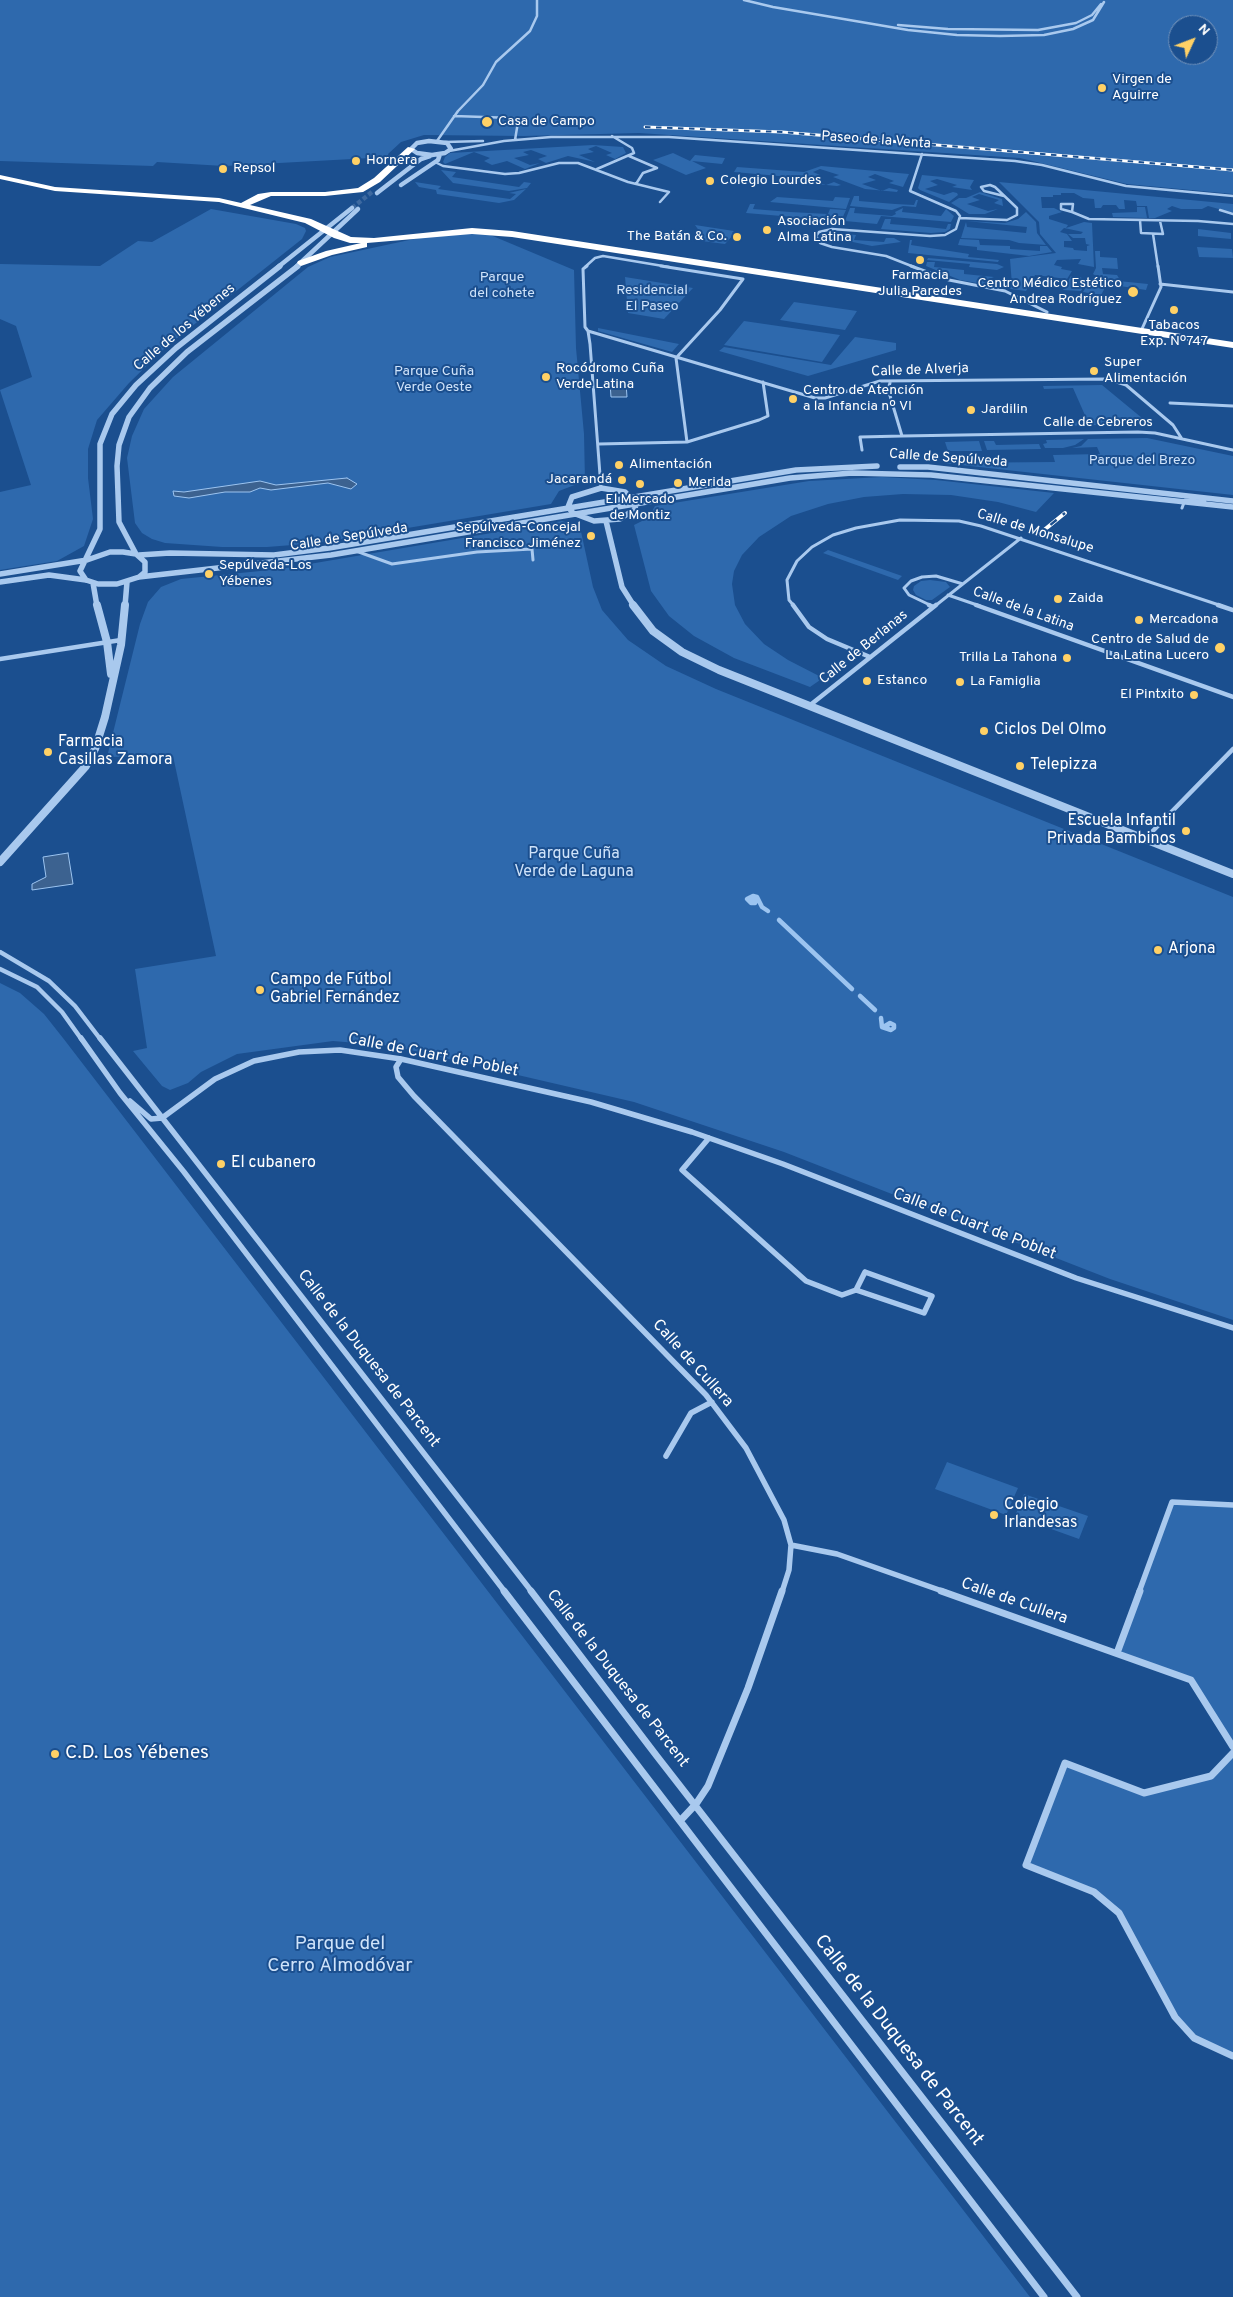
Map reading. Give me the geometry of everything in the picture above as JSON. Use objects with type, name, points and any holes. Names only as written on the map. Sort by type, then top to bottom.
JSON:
[{"type":"highway","points":[[246,204],[272,195],[316,195],[363,190],[371,186],[414,151]]},
{"type":"highway","points":[[0,176],[55,189],[208,198],[246,204],[308,221],[354,237],[375,238],[460,227],[493,227],[1046,312],[1233,345]]},
{"type":"highway","points":[[331,230],[350,240],[384,240],[472,230],[512,234],[1142,329],[1233,340]]},
{"type":"highway","points":[[301,263],[329,253],[384,240]]},
{"type":"street","points":[[437,141],[454,116],[479,90],[496,62],[530,31],[536,16],[537,0]]},
{"type":"street","points":[[744,0],[816,15],[944,34],[1000,36],[1044,35],[1074,29],[1093,20],[1101,10],[1104,1]]},
{"type":"street","points":[[1038,30],[1076,24],[1092,15],[1104,1]]},
{"type":"street","points":[[816,15],[948,29],[1048,31],[1044,35]]},
{"type":"street","points":[[944,34],[939,31],[948,29]]},
{"type":"street","points":[[454,116],[516,119],[518,122],[515,140]]},
{"type":"street","points":[[596,169],[634,153],[632,148],[612,136]]},
{"type":"street","name":"Paseo de la Venta","points":[[504,141],[612,136],[669,137],[922,154],[1014,161],[1126,186],[1233,196]]},
{"type":"street","points":[[437,141],[504,141],[448,151],[421,159],[374,192],[414,151],[414,144],[437,141]]},
{"type":"street","points":[[444,142],[451,146],[448,151]]},
{"type":"street","points":[[414,151],[432,155]]},
{"type":"street","points":[[402,185],[435,162],[440,154]]},
{"type":"street","points":[[922,154],[910,191],[956,211],[960,218],[956,229],[938,236],[840,229],[825,230],[816,236],[820,243],[832,247],[886,256],[949,280],[1006,291],[1046,312]]},
{"type":"street","points":[[629,156],[657,168],[643,173],[636,184]]},
{"type":"street","points":[[435,162],[438,165],[494,174],[518,173],[569,162],[596,169],[636,184],[670,192],[660,202]]},
{"type":"street","points":[[960,218],[1007,220],[1017,216],[1017,208],[1004,196],[990,184],[981,186],[984,191],[1004,196]]},
{"type":"street","points":[[1072,212],[1073,204],[1061,204],[1061,208],[1090,219],[1233,224]]},
{"type":"street","name":"Calle de los Yébenes","points":[[112,682],[102,620],[90,582],[80,571],[87,560],[100,529],[100,444],[112,414],[136,385],[176,348],[331,230],[355,209]]},
{"type":"street","points":[[1220,210],[1233,214]]},
{"type":"street","points":[[1140,220],[1141,233],[1162,234],[1160,220]]},
{"type":"street","name":"Calle de los Yébenes","points":[[139,577],[145,572],[146,562],[138,555],[119,522],[117,466],[119,444],[127,420],[150,388],[187,352],[301,263],[331,230]]},
{"type":"street","points":[[1142,329],[1161,287],[1153,234]]},
{"type":"street","points":[[601,488],[599,444],[588,331],[585,327],[583,269],[595,258],[603,256],[743,279],[720,310],[676,358],[687,442]]},
{"type":"street","points":[[1160,284],[1233,292]]},
{"type":"street","name":"Calle de Alverja","points":[[588,331],[815,398],[825,398],[873,382],[1107,379],[1126,385],[1173,425],[1182,439]]},
{"type":"street","points":[[599,444],[687,442],[709,437],[768,416],[763,382]]},
{"type":"street","points":[[890,383],[888,389],[902,436]]},
{"type":"street","points":[[1170,402],[1233,406]]},
{"type":"street","name":"Calle de Cebreros","points":[[862,450],[860,438],[1138,432],[1233,450]]},
{"type":"street","name":"Calle de Sepúlveda","points":[[127,582],[139,577],[355,551],[574,513],[796,470],[846,466],[928,467],[1233,501]]},
{"type":"street","name":"Calle de Sepúlveda","points":[[0,574],[87,560],[110,552],[138,555],[170,553],[274,555],[329,548],[568,507],[634,500],[790,478],[852,473],[931,474],[1182,505],[1233,507]]},
{"type":"street","name":"Calle de Sepúlveda","points":[[601,488],[625,492],[634,500],[635,510],[629,515],[606,521],[583,518],[568,507],[572,497],[601,488]]},
{"type":"street","name":"Calle de Sepúlveda","points":[[1182,505],[1187,499],[1233,501]]},
{"type":"street","name":"Calle de Monsalupe","points":[[870,657],[826,639],[809,627],[796,612],[789,600],[787,580],[798,561],[812,547],[833,535],[856,528],[906,520],[959,521],[1021,538],[1233,610]]},
{"type":"street","points":[[606,521],[622,587],[630,601],[652,631],[682,652],[719,670],[1233,874]]},
{"type":"street","name":"Calle de Berlanas","points":[[809,706],[1021,538]]},
{"type":"street","points":[[355,551],[392,564],[477,552],[532,548],[533,560]]},
{"type":"street","points":[[0,582],[49,575],[107,585],[127,582]]},
{"type":"street","name":"Calle de Berlanas","points":[[932,607],[909,595],[904,588],[911,581],[929,576],[949,578],[963,584]]},
{"type":"street","name":"Calle de los Yébenes","points":[[0,862],[86,766],[105,717],[121,640],[127,582]]},
{"type":"street","name":"Calle de la Latina","points":[[948,595],[1233,698]]},
{"type":"street","points":[[0,659],[121,640]]},
{"type":"street","points":[[1145,839],[1233,749]]},
{"type":"street","name":"Calle de la Duquesa de Parcent","points":[[0,952],[49,981],[75,1006],[479,1522],[646,1741],[1077,2297]]},
{"type":"street","name":"Calle de la Duquesa de Parcent","points":[[0,969],[37,987],[62,1012],[120,1093],[184,1172],[1044,2297]]},
{"type":"street","name":"Calle de Cuart de Poblet","points":[[162,1118],[215,1079],[254,1061],[299,1052],[340,1050],[401,1060],[591,1102],[709,1138],[783,1164],[1076,1278],[1233,1328]]},
{"type":"street","name":"Calle de Cullera","points":[[401,1060],[396,1068],[398,1077],[414,1096],[712,1402],[746,1448],[784,1520],[791,1545],[837,1554],[1191,1680],[1233,1747]]},
{"type":"street","points":[[120,1093],[151,1120],[162,1118]]},
{"type":"street","points":[[709,1138],[682,1170],[806,1281],[842,1295],[856,1290],[924,1313],[932,1296],[865,1272],[856,1290]]},
{"type":"street","points":[[666,1456],[691,1413],[712,1402]]},
{"type":"street","points":[[1117,1653],[1172,1502],[1233,1505]]},
{"type":"street","name":"Calle de la Duquesa de Parcent","points":[[680,1821],[696,1804],[708,1786],[748,1688],[788,1570],[791,1545]]},
{"type":"street","points":[[1233,1753],[1211,1776],[1144,1793],[1065,1763],[1026,1865],[1094,1892],[1119,1913],[1175,2016],[1194,2038],[1233,2056]]},
{"type":"green space","name":"Casa de Campo","points":[[0,0],[1233,0],[1233,194],[1127,184],[1020,158],[639,133],[524,136],[424,135],[401,142],[388,154],[389,157],[224,166],[157,162],[153,166],[0,161]]},
{"type":"green space","points":[[593,145],[623,147],[626,153],[615,159],[606,155],[612,153],[596,146],[588,149],[594,152],[579,155],[595,162],[568,156],[546,163],[538,159],[547,156],[531,150],[523,152],[529,155],[514,158],[530,165],[540,163],[525,169],[507,161],[492,165],[484,161],[490,158],[474,152],[445,164],[443,162],[450,153]]},
{"type":"green space","points":[[673,153],[690,161],[695,155],[725,158],[722,164],[692,161],[706,168],[686,175],[653,160]]},
{"type":"green space","points":[[821,166],[909,174],[903,187],[889,183],[894,181],[875,174],[868,177],[876,180],[862,184],[880,190],[865,189],[833,177],[839,175],[820,169],[813,172],[820,175],[807,179],[826,185],[783,181],[790,177],[734,172],[737,167],[804,172]]},
{"type":"green space","points":[[441,170],[456,172],[452,177],[519,187],[524,182],[531,183],[527,188],[509,191],[453,183]]},
{"type":"green space","points":[[922,175],[974,180],[970,187],[972,190],[952,187],[957,185],[937,179],[930,181],[938,185],[925,189],[944,195],[953,192],[957,193],[958,195],[949,202],[918,188]]},
{"type":"green space","points":[[415,182],[441,186],[438,189],[510,199],[516,194],[509,193],[526,189],[514,200],[499,203],[437,194],[436,190],[419,187]]},
{"type":"green space","points":[[834,182],[841,185],[837,186],[826,185]]},
{"type":"green space","points":[[999,182],[1233,204],[1233,213],[1208,206],[1202,209],[1181,209],[1172,206],[1167,209],[1172,211],[1155,218],[1149,218],[1147,206],[1137,206],[1136,201],[1124,200],[1125,209],[1119,209],[1116,205],[1103,205],[1101,208],[1095,208],[1094,199],[1083,198],[1074,193],[1061,193],[1061,195],[1053,195],[1053,197],[1041,197],[1042,208],[1054,208],[1062,212],[1049,216],[1049,219],[1068,225],[1066,228],[1084,222],[1092,223],[1094,267],[1078,264],[1081,259],[1057,260],[1054,265],[1062,267],[1061,269],[1072,271],[1067,279],[1035,275],[1033,279],[1037,280],[1033,287],[1029,286],[1026,291],[996,287],[995,284],[1012,285],[1010,259],[1056,253],[1040,234],[1039,222]],"holes":[[[1064,228],[1083,232],[1081,234],[1068,234],[1073,238],[1085,238],[1086,244],[1090,245],[1087,246],[1087,251],[1064,247],[1064,241],[1072,241],[1067,234],[1060,232]]]},
{"type":"green space","points":[[889,188],[898,190],[897,192],[883,191]]},
{"type":"green space","points":[[980,192],[1002,199],[1003,206],[994,203],[999,200],[979,194],[972,197],[980,200],[967,204],[988,211],[998,209],[985,214],[969,214],[951,203],[959,198],[966,198]]},
{"type":"green space","points":[[854,196],[859,196],[859,201],[895,204],[914,205],[916,200],[918,200],[916,207],[903,206],[892,210],[850,206]]},
{"type":"green space","points":[[777,197],[833,201],[835,197],[850,198],[846,209],[770,202]]},
{"type":"green space","points":[[750,204],[755,204],[753,209],[790,212],[828,214],[830,209],[846,210],[841,221],[746,213]]},
{"type":"green space","points":[[1137,207],[1145,207],[1147,218],[1113,217],[1112,213],[1137,212]]},
{"type":"green space","points":[[850,208],[855,208],[854,213],[892,216],[903,208],[902,212],[941,216],[946,209],[954,216],[951,222],[881,216],[877,224],[845,221]]},
{"type":"green space","points":[[211,209],[296,224],[305,228],[306,231],[302,239],[167,346],[129,383],[97,420],[88,449],[88,478],[93,519],[84,546],[57,561],[0,570],[0,492],[31,485],[0,390],[32,377],[16,326],[0,319],[0,264],[100,266],[138,241],[152,242]]},
{"type":"green space","points":[[1026,212],[1036,222],[1037,233],[1046,245],[1019,243],[1009,240],[961,238],[966,222],[967,227],[1026,233],[1027,227],[966,221],[1005,223],[1018,219]]},
{"type":"green space","points":[[885,219],[891,219],[890,224],[946,229],[948,224],[951,224],[950,229],[945,232],[931,233],[881,229]]},
{"type":"green space","points":[[695,225],[734,231],[732,233],[734,234],[725,244],[702,241],[702,235]]},
{"type":"green space","name":"Parque Cuña Verde Oeste","points":[[476,229],[574,270],[576,348],[584,434],[585,481],[559,491],[551,504],[318,543],[267,547],[222,547],[165,543],[152,539],[142,533],[135,523],[127,458],[132,436],[144,409],[173,377],[308,267],[330,257],[456,230]]},
{"type":"green space","points":[[1198,229],[1231,233],[1231,239],[1198,236]]},
{"type":"green space","points":[[847,234],[856,235],[854,240],[884,242],[886,238],[894,238],[901,242],[872,246],[848,241]]},
{"type":"green space","points":[[960,239],[979,240],[980,245],[1010,246],[1010,249],[1040,251],[1040,246],[1047,246],[1052,252],[1029,256],[977,250],[977,247],[958,245]]},
{"type":"green space","points":[[910,240],[912,240],[911,245],[969,254],[968,257],[999,260],[998,262],[908,253]]},
{"type":"green space","points":[[1197,247],[1232,249],[1233,258],[1199,257]]},
{"type":"green space","points":[[1095,251],[1100,251],[1100,257],[1117,258],[1118,269],[1102,268],[1103,274],[1117,275],[1120,280],[1099,278],[1093,274],[1096,268]]},
{"type":"green space","points":[[928,258],[997,264],[1004,267],[997,270],[969,267],[970,264],[927,260]]},
{"type":"green space","points":[[927,262],[935,262],[934,267],[964,270],[964,274],[994,277],[989,279],[994,286],[960,280],[926,266]]},
{"type":"green space","points":[[1071,276],[1080,277],[1087,281],[1081,291],[1063,290]]},
{"type":"green space","name":"Residencial El Paseo","points":[[625,277],[693,288],[664,319],[628,313]]},
{"type":"green space","points":[[1099,279],[1148,284],[1146,290],[1107,284],[1101,295],[1083,292],[1089,282]]},
{"type":"green space","points":[[794,302],[857,311],[845,330],[780,320]]},
{"type":"green space","points":[[744,321],[840,335],[822,362],[724,345]]},
{"type":"green space","points":[[598,328],[679,344],[672,352],[598,331]]},
{"type":"green space","points":[[855,337],[896,343],[896,350],[808,376],[719,351],[724,347],[831,365]]},
{"type":"green space","points":[[1102,385],[1142,418],[1142,424],[1058,426],[1057,423],[1088,422],[1073,388],[1044,389],[1043,386]]},
{"type":"green space","name":"Parque del Brezo","points":[[1147,438],[1233,456],[1233,495],[943,463],[1055,462],[1053,455],[1100,454],[1097,447],[1072,448],[1081,446],[1088,439]]},
{"type":"green space","points":[[1084,439],[1075,445],[1063,448],[1045,448],[1043,444],[1047,443],[1046,440]]},
{"type":"green space","points":[[979,441],[982,451],[948,451],[945,442]]},
{"type":"green space","points":[[984,441],[994,441],[996,445],[1039,444],[1041,449],[987,450]]},
{"type":"green space","points":[[882,477],[936,480],[1054,493],[1036,512],[998,502],[951,495],[903,494],[864,497],[828,504],[791,516],[759,537],[742,555],[734,571],[732,584],[735,605],[745,624],[764,644],[788,660],[823,678],[810,687],[734,658],[694,636],[669,616],[651,591],[634,525],[648,518],[655,506],[809,481]]},
{"type":"green space","name":"Parque Cuña Verde de Laguna","points":[[562,521],[580,527],[593,587],[602,610],[628,640],[666,666],[716,689],[1233,897],[1233,1320],[1110,1279],[784,1152],[634,1102],[393,1046],[333,1041],[237,1054],[201,1072],[188,1083],[170,1090],[162,1086],[133,1051],[147,1048],[135,969],[216,956],[173,756],[107,757],[140,624],[148,602],[161,587],[181,579],[280,569]]},
{"type":"green space","points":[[828,550],[902,576],[898,580],[823,553]]},
{"type":"green space","points":[[921,581],[946,582],[950,587],[932,600],[926,600],[916,595],[913,590],[914,586]]},
{"type":"green space","name":"Parque del Cerro Almodóvar","points":[[0,983],[20,993],[44,1014],[63,1038],[1030,2297],[0,2297]]},
{"type":"green space","points":[[947,1462],[1018,1488],[1006,1515],[935,1489]]},
{"type":"green space","points":[[1024,1494],[1088,1516],[1079,1539],[1015,1516]]},
{"type":"green space","points":[[1172,1502],[1233,1505],[1233,1747],[1191,1680],[1117,1653]]},
{"type":"green space","points":[[1233,1753],[1233,2056],[1194,2038],[1175,2017],[1119,1913],[1094,1892],[1026,1865],[1065,1763],[1144,1793],[1211,1776]]},
{"type":"shaded area","points":[[610,383],[626,383],[627,397],[611,397]]},
{"type":"shaded area","points":[[347,478],[357,484],[351,489],[328,483],[271,490],[260,488],[250,492],[225,492],[189,498],[174,496],[173,491],[184,492],[260,481],[276,485]]},
{"type":"shaded area","points":[[68,853],[73,884],[32,890],[32,884],[46,877],[43,857]]},
{"type":"waterway","points":[[753,900],[756,900],[755,903],[751,903],[747,899],[753,896],[757,897],[762,907],[768,911]]},
{"type":"waterway","points":[[779,920],[852,989]]},
{"type":"waterway","points":[[860,996],[875,1010]]},
{"type":"waterway","points":[[881,1018],[882,1027],[891,1030],[894,1028],[894,1025],[890,1023],[885,1026],[888,1025]]},
{"type":"tunnel","points":[[352,208],[372,192]]},
{"type":"railway","points":[[645,127],[782,132],[1233,170]]},
{"type":"railway","points":[[1038,535],[1065,513]]},
{"type":"place","name":"Virgen de Aguirre","points":[[1102,88]]},
{"type":"place","name":"Casa de Campo","points":[[487,122]]},
{"type":"place","name":"Hornera","points":[[356,161]]},
{"type":"place","name":"Repsol","points":[[223,169]]},
{"type":"place","name":"Colegio Lourdes","points":[[710,181]]},
{"type":"place","name":"Asociación Alma Latina","points":[[767,230]]},
{"type":"place","name":"The Batán & Co.","points":[[737,237]]},
{"type":"place","name":"Farmacia Julia Paredes","points":[[920,260]]},
{"type":"place","name":"Centro Médico Estético Andrea Rodríguez","points":[[1133,292]]},
{"type":"place","name":"Tabacos Exp. Nº747","points":[[1174,310]]},
{"type":"place","name":"Super Alimentación","points":[[1094,371]]},
{"type":"place","name":"Rocódromo Cuña Verde Latina","points":[[546,377]]},
{"type":"place","name":"Centro de Atención a la Infancia nº VI","points":[[793,399]]},
{"type":"place","name":"Jardilin","points":[[971,410]]},
{"type":"place","name":"Alimentación","points":[[619,465]]},
{"type":"place","name":"Jacarandá","points":[[622,480]]},
{"type":"place","name":"Merida","points":[[678,483]]},
{"type":"place","name":"El Mercado de Montiz","points":[[640,484]]},
{"type":"place","name":"Sepúlveda-Concejal Francisco Jiménez","points":[[591,536]]},
{"type":"place","name":"Sepúlveda-Los Yébenes","points":[[209,574]]},
{"type":"place","name":"Zaida","points":[[1058,599]]},
{"type":"place","name":"Mercadona","points":[[1139,620]]},
{"type":"place","name":"Centro de Salud de La Latina Lucero","points":[[1220,648]]},
{"type":"place","name":"Trilla La Tahona","points":[[1067,658]]},
{"type":"place","name":"Estanco","points":[[867,681]]},
{"type":"place","name":"La Famiglia","points":[[960,682]]},
{"type":"place","name":"El Pintxito","points":[[1194,695]]},
{"type":"place","name":"Ciclos Del Olmo","points":[[984,731]]},
{"type":"place","name":"Farmacia Casillas Zamora","points":[[48,752]]},
{"type":"place","name":"Telepizza","points":[[1020,766]]},
{"type":"place","name":"Escuela Infantil Privada Bambinos","points":[[1186,831]]},
{"type":"place","name":"Arjona","points":[[1158,950]]},
{"type":"place","name":"Campo de Fútbol Gabriel Fernández","points":[[260,990]]},
{"type":"place","name":"El cubanero","points":[[221,1164]]},
{"type":"place","name":"Colegio Irlandesas","points":[[994,1515]]},
{"type":"place","name":"C.D. Los Yébenes","points":[[55,1754]]},
{"type":"park label","name":"Parque del cohete","points":[[502,286]]}]
